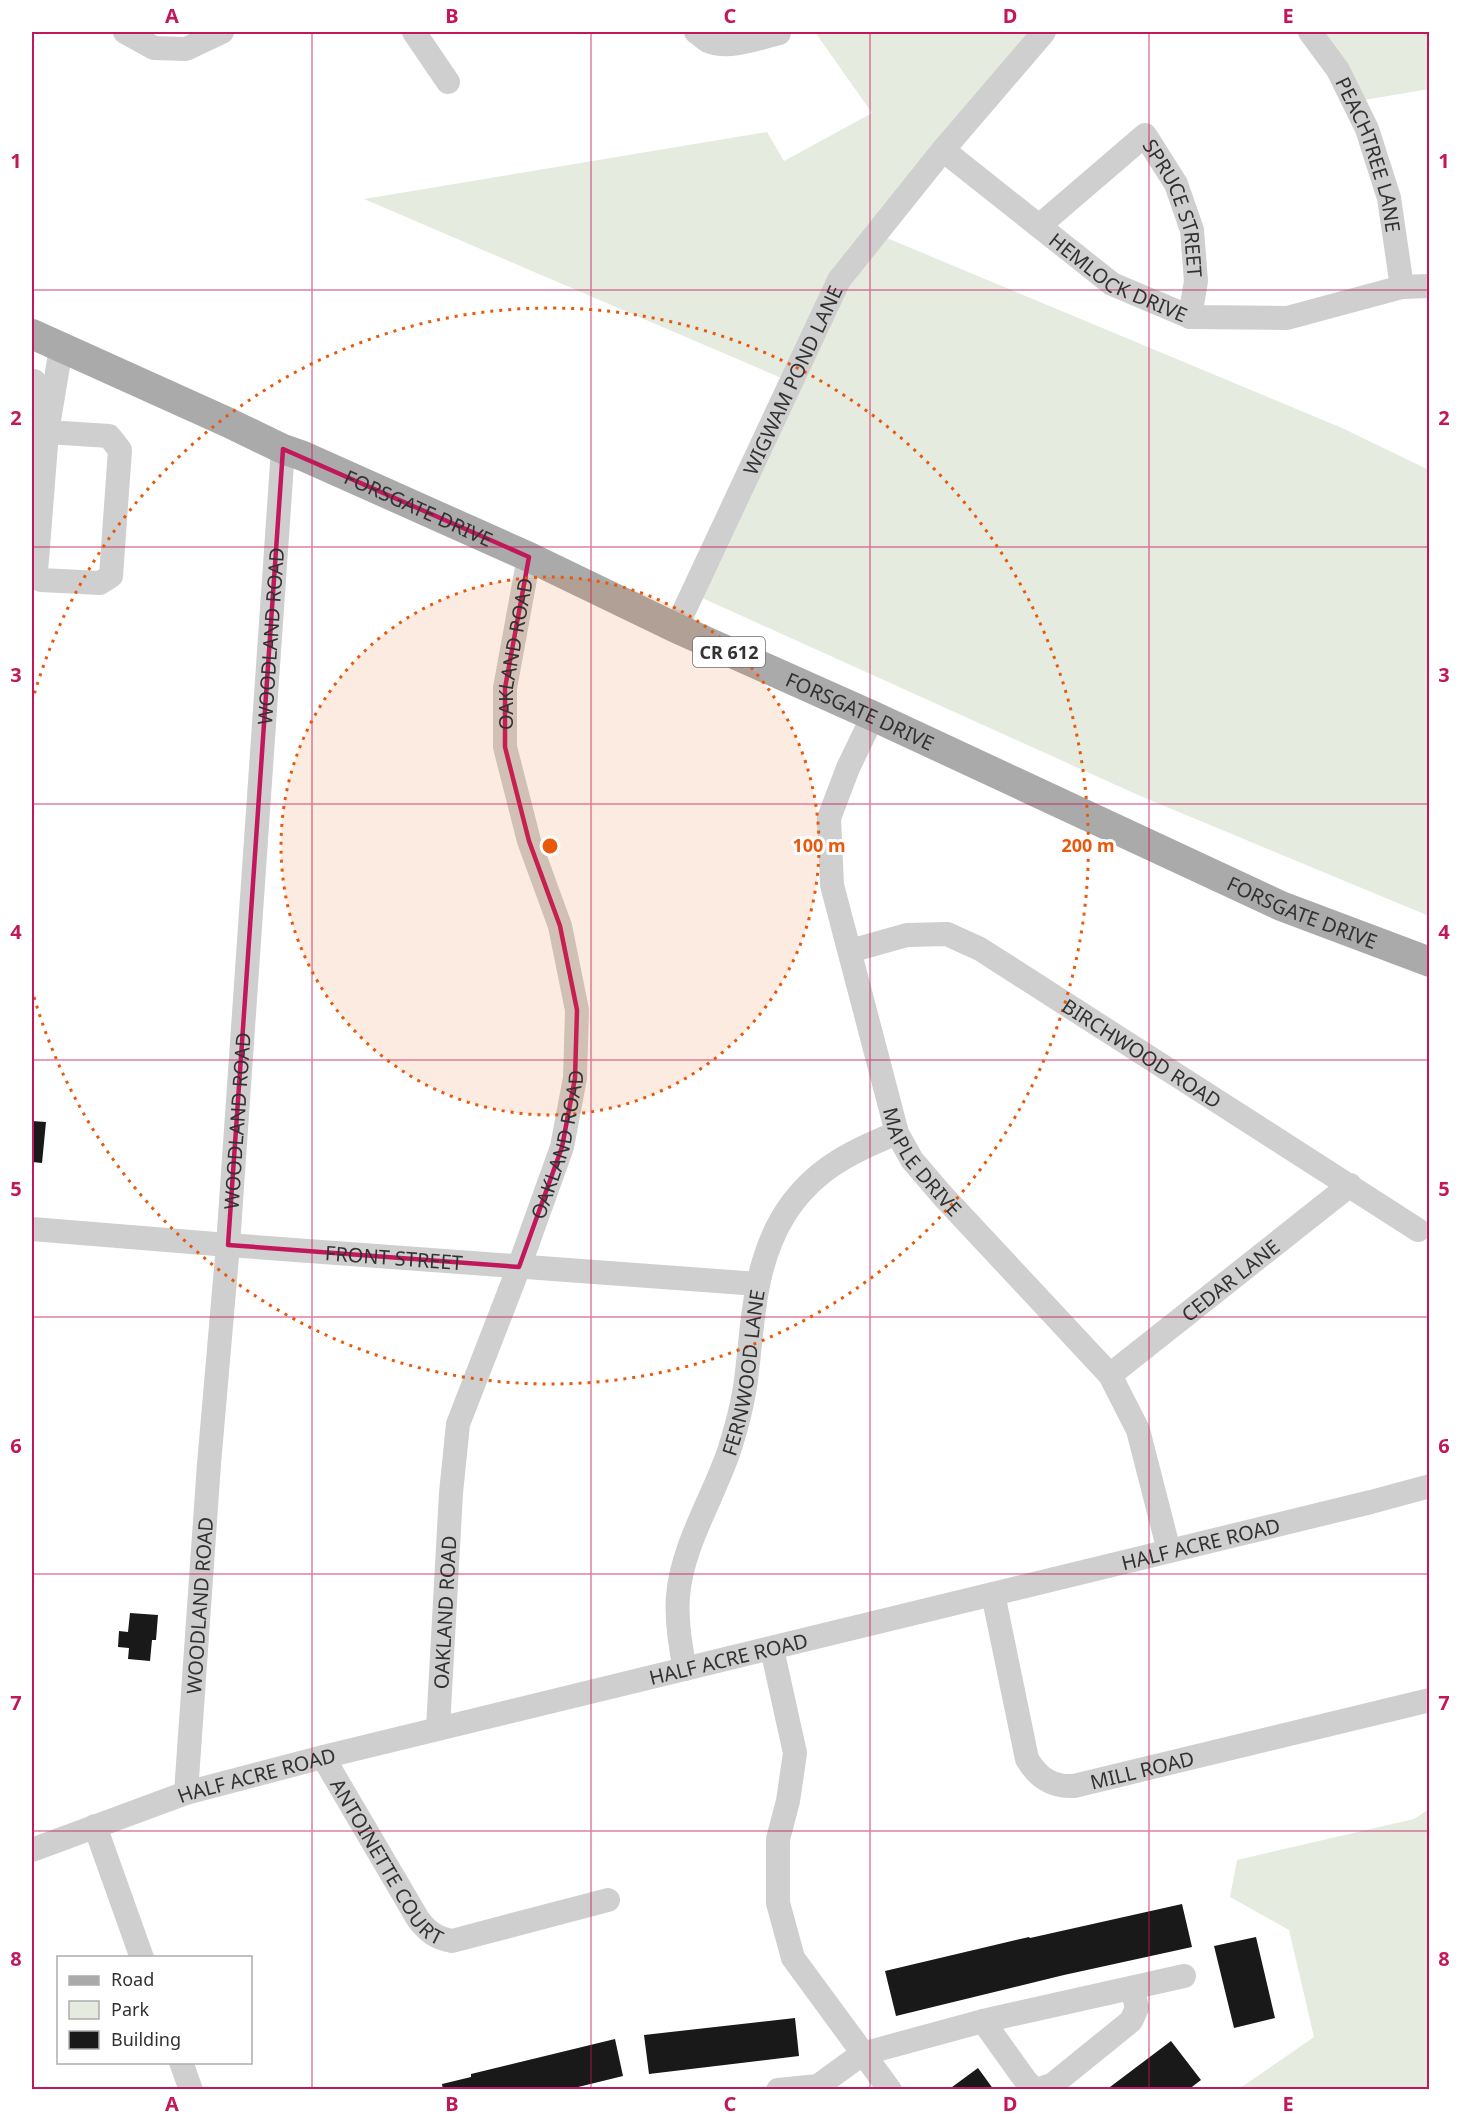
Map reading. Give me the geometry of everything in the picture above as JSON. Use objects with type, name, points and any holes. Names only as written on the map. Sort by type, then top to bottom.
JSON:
[{"type":"main road","name":"FORSGATE DRIVE","points":[[32,334],[283,449],[529,557],[676,628],[873,716],[1281,906],[1430,962]]},
{"type":"street","points":[[125,32],[154,48],[186,49],[222,32]]},
{"type":"street","points":[[414,32],[448,82]]},
{"type":"street","points":[[696,32],[708,41],[723,44],[738,43],[779,33]]},
{"type":"street","name":"WIGWAM POND LANE","points":[[676,628],[839,280],[943,150],[1044,32]]},
{"type":"street","name":"PEACHTREE LANE","points":[[1310,32],[1338,70],[1367,129],[1389,198],[1402,287]]},
{"type":"street","name":"SPRUCE STREET","points":[[1039,226],[1145,135],[1176,184],[1192,231],[1196,281],[1190,317]]},
{"type":"street","name":"HEMLOCK DRIVE","points":[[943,150],[1112,284],[1190,317],[1287,318],[1402,287],[1430,286]]},
{"type":"street","points":[[37,427],[62,348]]},
{"type":"street","points":[[32,381],[34,381],[37,427],[36,572],[41,580],[100,582],[111,576],[120,450],[109,436],[37,427]]},
{"type":"street","name":"WOODLAND ROAD","points":[[186,1793],[209,1464],[228,1245],[283,449]]},
{"type":"street","name":"OAKLAND ROAD","points":[[438,1728],[451,1493],[458,1424],[519,1267],[562,1147],[575,1078],[577,1010],[560,926],[529,841],[505,747],[505,688],[529,557]]},
{"type":"street","name":"MAPLE DRIVE","points":[[873,716],[848,768],[828,818],[832,885],[897,1133],[912,1160],[942,1195],[1110,1375],[1137,1430],[1169,1551]]},
{"type":"street","name":"BIRCHWOOD ROAD","points":[[850,951],[907,935],[947,934],[980,949],[1418,1230]]},
{"type":"street","name":"FERNWOOD LANE","points":[[685,1669],[678,1635],[678,1595],[687,1556],[729,1450],[746,1384],[758,1284],[768,1246],[783,1217],[805,1186],[836,1161],[897,1133]]},
{"type":"street","name":"CEDAR LANE","points":[[1110,1375],[1350,1185]]},
{"type":"street","name":"FRONT STREET","points":[[32,1229],[758,1284]]},
{"type":"street","name":"HALF ACRE ROAD","points":[[32,1850],[186,1793],[323,1757],[772,1649],[1430,1486]]},
{"type":"street","name":"MILL ROAD","points":[[993,1594],[1027,1759],[1043,1779],[1063,1787],[1430,1700]]},
{"type":"street","points":[[772,1649],[795,1753],[788,1801],[778,1839],[778,1903],[793,1958],[890,2090]]},
{"type":"street","name":"ANTOINETTE COURT","points":[[323,1757],[418,1919],[426,1930],[438,1938],[452,1941],[608,1900]]},
{"type":"street","points":[[95,1826],[141,1956]]},
{"type":"street","points":[[778,2090],[818,2086],[862,2054],[983,2021],[1184,1977]]},
{"type":"street","points":[[983,2021],[1026,2082],[1036,2090],[1052,2085],[1131,2021],[1137,2008],[1132,1988]]},
{"type":"street","points":[[182,2064],[191,2090]]},
{"type":"highlighted area","points":[[283,449],[529,557],[505,688],[505,747],[529,841],[560,926],[577,1010],[575,1078],[562,1147],[519,1267],[228,1245]]},
{"type":"green space","points":[[815,32],[1050,32],[870,231],[1342,428],[1429,470],[1429,916],[1138,795],[689,592],[786,380],[364,199],[767,132],[784,161],[872,113]]},
{"type":"green space","points":[[1317,32],[1429,32],[1429,89],[1364,100]]},
{"type":"green space","points":[[1429,1809],[1429,2089],[1239,2089],[1314,2037],[1289,1930],[1230,1897],[1237,1860],[1414,1819]]},
{"type":"building","points":[[32,1121],[46,1122],[42,1163],[32,1162]]},
{"type":"building","points":[[130,1613],[158,1615],[156,1640],[152,1640],[150,1661],[128,1659],[129,1648],[118,1647],[119,1631],[128,1632]]},
{"type":"building","points":[[1182,1904],[1192,1947],[896,2016],[885,1971]]},
{"type":"building","points":[[1256,1937],[1275,2018],[1234,2028],[1214,1946]]},
{"type":"building","points":[[795,2018],[799,2056],[649,2074],[644,2035]]},
{"type":"building","points":[[615,2039],[623,2076],[566,2090],[443,2090],[442,2084],[471,2077],[471,2074]]},
{"type":"building","points":[[1171,2041],[1201,2080],[1188,2090],[1106,2090]]},
{"type":"building","points":[[978,2068],[994,2090],[948,2090]]}]
